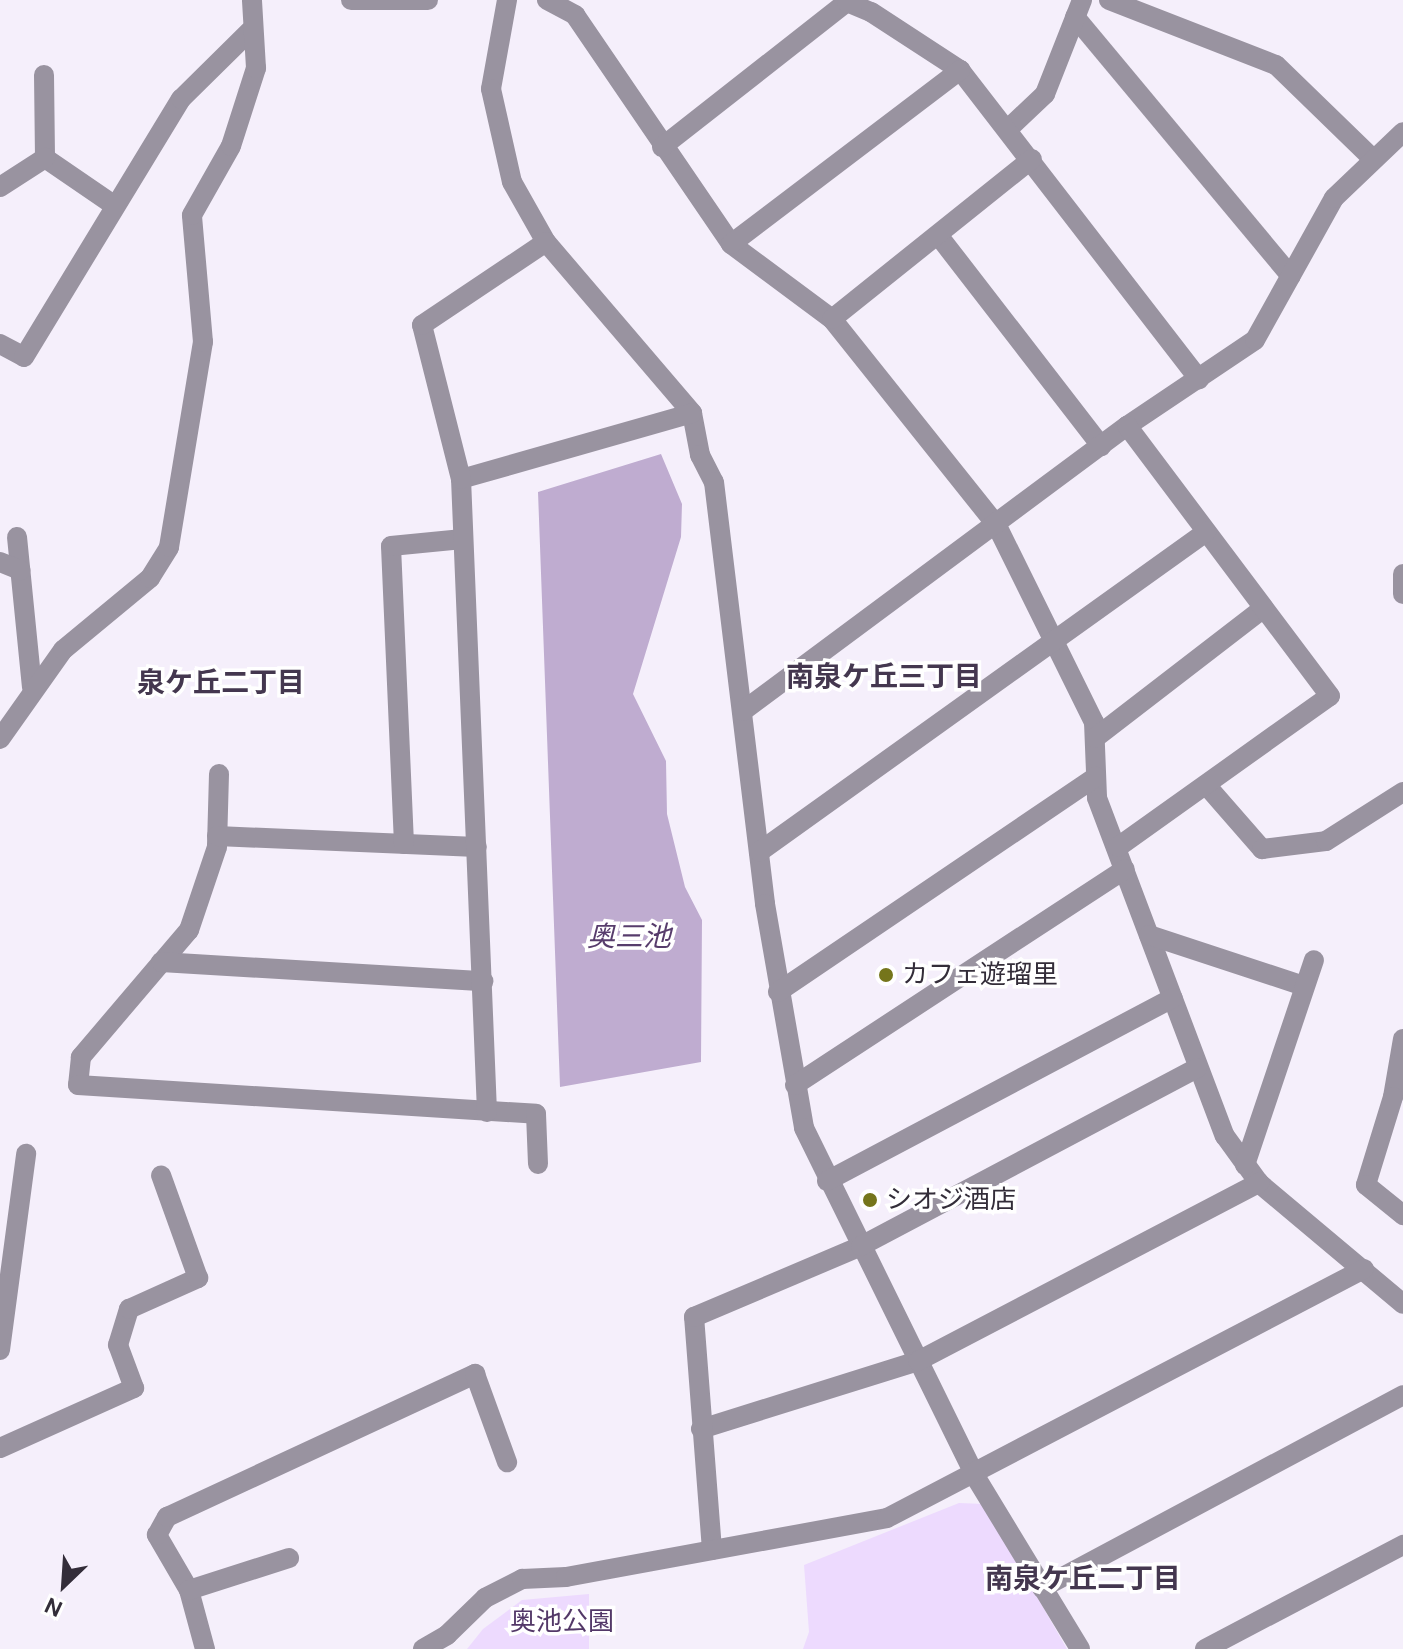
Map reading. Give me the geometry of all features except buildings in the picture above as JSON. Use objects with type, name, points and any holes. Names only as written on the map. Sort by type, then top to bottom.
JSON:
[{"type":"street","points":[[0,739],[32,687],[63,650],[150,578],[169,547],[203,342],[192,215],[236,133],[256,68],[250,31],[252,0]]},
{"type":"street","points":[[351,0],[428,0]]},
{"type":"street","points":[[507,0],[491,89],[497,137],[512,182],[546,242],[692,413],[716,496],[778,992],[804,1128],[827,1181],[975,1476],[1080,1649]]},
{"type":"street","points":[[547,0],[575,15],[662,147],[731,244],[832,319],[997,526],[1094,722],[1097,798],[1225,1136],[1259,1183],[1403,1304]]},
{"type":"street","points":[[1109,0],[1276,65],[1373,159]]},
{"type":"street","points":[[662,147],[847,1],[925,42],[960,70],[1032,159],[1199,379]]},
{"type":"street","points":[[1008,129],[1045,94],[1079,9],[1291,276]]},
{"type":"street","points":[[0,344],[24,357],[181,99],[250,31]]},
{"type":"street","points":[[731,244],[960,70]]},
{"type":"street","points":[[44,75],[45,158]]},
{"type":"street","points":[[743,711],[997,526],[1127,426],[1255,340],[1334,198],[1403,132]]},
{"type":"street","points":[[45,158],[115,206]]},
{"type":"street","points":[[0,187],[45,158]]},
{"type":"street","points":[[832,319],[1032,159]]},
{"type":"street","points":[[938,235],[1101,446]]},
{"type":"street","points":[[487,1112],[461,479],[422,325],[546,242]]},
{"type":"street","points":[[461,479],[692,413]]},
{"type":"street","points":[[1118,847],[1330,696],[1127,426]]},
{"type":"street","points":[[759,852],[1057,645],[1206,532]]},
{"type":"street","points":[[17,537],[32,687]]},
{"type":"street","points":[[404,844],[391,546],[463,539]]},
{"type":"street","points":[[0,562],[20,570]]},
{"type":"street","points":[[1403,574],[1403,594]]},
{"type":"street","points":[[1095,738],[1264,608]]},
{"type":"street","points":[[219,774],[217,836],[189,930],[81,1057],[78,1085],[536,1114],[538,1164]]},
{"type":"street","points":[[778,992],[1096,777]]},
{"type":"street","points":[[1207,786],[1262,849],[1326,841],[1403,792]]},
{"type":"street","points":[[217,836],[477,847]]},
{"type":"street","points":[[795,1085],[1125,869]]},
{"type":"street","points":[[1149,935],[1304,986]]},
{"type":"street","points":[[1245,1165],[1314,960]]},
{"type":"street","points":[[161,962],[483,981]]},
{"type":"street","points":[[827,1181],[1172,998]]},
{"type":"street","points":[[1403,1039],[1398,1098],[1366,1185],[1403,1215]]},
{"type":"street","points":[[712,1550],[694,1317],[861,1246],[1197,1068]]},
{"type":"street","points":[[0,1350],[26,1154]]},
{"type":"street","points":[[0,1448],[134,1388],[118,1345],[129,1309],[198,1278],[161,1175]]},
{"type":"street","points":[[701,1429],[918,1361],[1259,1183]]},
{"type":"street","points":[[423,1649],[447,1635],[485,1598],[522,1579],[566,1577],[887,1518],[975,1476],[1364,1269]]},
{"type":"street","points":[[205,1649],[189,1590],[157,1535],[167,1517],[475,1374],[507,1462]]},
{"type":"street","points":[[1042,1588],[1403,1395]]},
{"type":"street","points":[[1205,1649],[1403,1545]]},
{"type":"street","points":[[189,1590],[289,1558]]},
{"type":"green space","points":[[959,1503],[984,1504],[1067,1649],[803,1649],[809,1632],[804,1565]]},
{"type":"green space","name":"奥池公園","points":[[589,1594],[589,1649],[467,1649],[483,1629],[522,1600]]},
{"type":"water","name":"奥三池","points":[[661,454],[682,504],[681,537],[633,694],[666,761],[667,814],[685,887],[702,920],[701,1062],[560,1087],[538,492]]},
{"type":"place","name":"カフェ遊瑠里","points":[[886,975]]},
{"type":"place","name":"シオジ酒店","points":[[870,1200]]},
{"type":"district","name":"南泉ケ丘三丁目","points":[[884,677]]},
{"type":"district","name":"泉ケ丘二丁目","points":[[221,683]]},
{"type":"district","name":"南泉ケ丘二丁目","points":[[1083,1579]]}]
